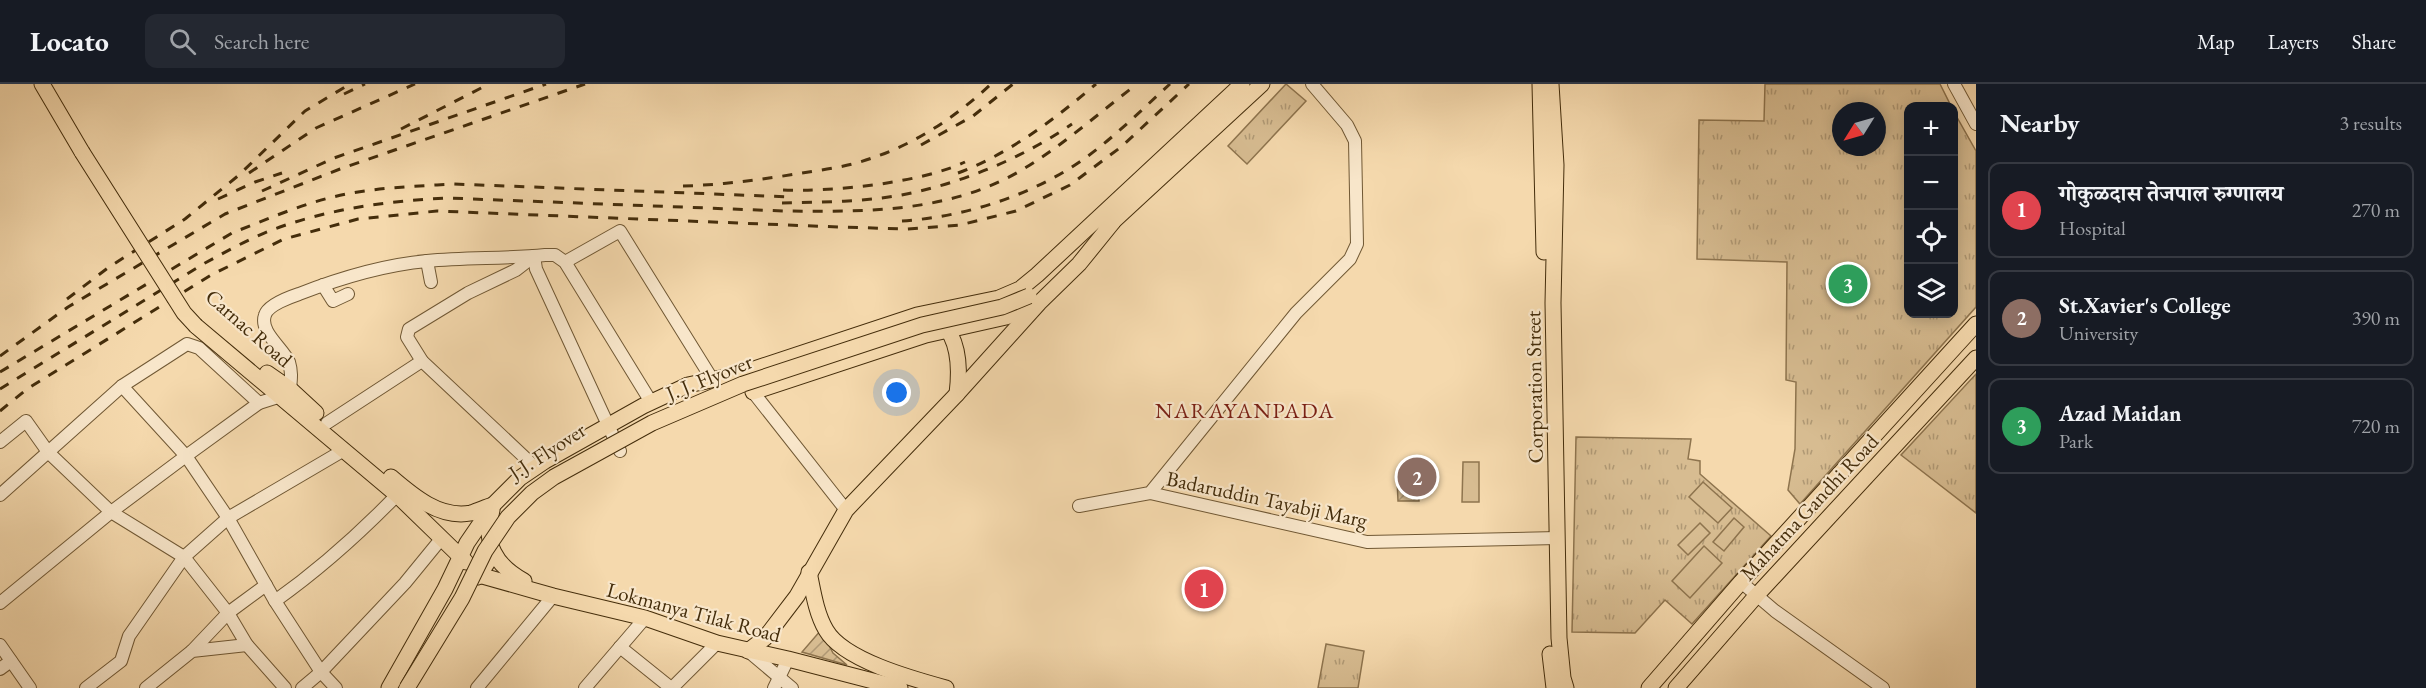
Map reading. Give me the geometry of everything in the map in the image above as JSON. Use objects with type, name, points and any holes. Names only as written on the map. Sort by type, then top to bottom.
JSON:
[{"type":"main road","points":[[42,84],[85,150]]},
{"type":"main road","name":"Carnac Road","points":[[53,84],[85,150],[199,323],[426,504],[449,513],[470,513],[493,505]]},
{"type":"main road","points":[[1109,217],[1242,84]]},
{"type":"main road","points":[[389,688],[445,590],[467,543],[493,505],[520,478],[651,402],[688,385],[739,374],[917,315],[999,298],[1020,289],[1109,217],[1262,84]]},
{"type":"main road","name":"Corporation Street","points":[[1540,84],[1549,165]]},
{"type":"main road","name":"Corporation Street","points":[[1551,84],[1549,165],[1552,538],[1549,640],[1554,688]]},
{"type":"main road","name":"J. J. Flyover","points":[[407,688],[462,598],[484,551],[508,517],[532,493],[554,477],[652,423],[743,384],[922,325],[1034,299],[1109,217]]},
{"type":"main road","points":[[753,392],[926,335],[1006,317],[1034,299]]},
{"type":"main road","points":[[748,651],[765,639],[797,596],[846,510],[957,394],[1034,299]]},
{"type":"main road","points":[[917,315],[938,319],[949,330],[958,357],[960,373],[957,394]]},
{"type":"main road","points":[[1649,688],[1741,582],[1976,324]]},
{"type":"main road","name":"Mahatma Gandhi Road","points":[[1677,688],[1756,596],[1976,358]]},
{"type":"main road","name":"J.J. Flyover","points":[[399,688],[453,593],[476,546],[500,510],[526,485],[549,469],[648,414],[716,380]]},
{"type":"main road","name":"Carnac Road","points":[[285,393],[397,495],[479,575]]},
{"type":"main road","points":[[493,505],[487,527],[493,554],[508,572],[553,597]]},
{"type":"main road","name":"Corporation Street","points":[[1552,538],[1559,638],[1566,688]]},
{"type":"main road","points":[[412,688],[493,554]]},
{"type":"main road","points":[[809,572],[817,609],[825,629],[835,643],[868,662],[946,688]]},
{"type":"main road","name":"Lokmanya Tilak Road","points":[[479,575],[553,597],[645,618],[717,643],[900,688]]},
{"type":"street","points":[[1079,506],[1149,494],[1296,314],[1350,260],[1357,244],[1355,141],[1347,125],[1312,84]]},
{"type":"street","points":[[1954,84],[1976,124]]},
{"type":"street","points":[[565,262],[620,231],[716,380]]},
{"type":"street","points":[[0,603],[111,512],[186,456],[259,403],[285,393],[292,373],[288,360],[264,325],[268,310],[290,298],[323,285],[367,271],[427,261],[555,255],[565,262],[651,402]]},
{"type":"street","points":[[534,256],[516,270],[468,293],[409,329],[407,337],[423,361],[536,468]]},
{"type":"street","points":[[534,256],[536,269],[620,451]]},
{"type":"street","points":[[427,261],[431,282]]},
{"type":"street","points":[[323,285],[333,301],[348,294]]},
{"type":"street","points":[[0,495],[122,386],[183,346],[192,344],[259,403]]},
{"type":"street","points":[[327,423],[423,361]]},
{"type":"street","points":[[122,386],[186,456],[228,518],[275,600],[321,672],[336,688]]},
{"type":"street","points":[[753,392],[846,510]]},
{"type":"street","points":[[0,442],[26,422],[48,452],[111,512],[184,557],[228,613],[247,645],[285,688]]},
{"type":"street","points":[[86,688],[121,661],[129,636],[184,557],[228,518],[345,450]]},
{"type":"street","name":"Badaruddin Tayabji Marg","points":[[1149,494],[1367,542],[1552,538]]},
{"type":"street","points":[[275,600],[317,571],[397,495]]},
{"type":"street","points":[[302,688],[321,672],[405,583],[441,539]]},
{"type":"street","points":[[1741,582],[1756,596],[1883,688]]},
{"type":"street","points":[[145,688],[192,651],[228,613],[266,585]]},
{"type":"street","points":[[477,688],[553,597]]},
{"type":"street","points":[[585,688],[645,618]]},
{"type":"street","points":[[620,647],[672,688],[717,643]]},
{"type":"street","points":[[0,645],[30,688]]},
{"type":"street","points":[[192,651],[247,645]]},
{"type":"street","points":[[748,651],[776,683],[792,688]]},
{"type":"street","points":[[776,683],[788,659]]},
{"type":"street","points":[[0,669],[11,661]]},
{"type":"green space","points":[[1286,84],[1306,101],[1247,164],[1228,146]]},
{"type":"green space","points":[[1765,84],[1940,84],[1949,102],[1904,102],[1904,318],[1958,318],[1958,119],[1976,151],[1976,307],[1800,504],[1788,490],[1795,449],[1796,382],[1786,380],[1787,262],[1697,259],[1699,120],[1764,121]]},
{"type":"green space","points":[[1976,374],[1976,513],[1901,455]]},
{"type":"green space","points":[[1576,437],[1691,439],[1688,459],[1700,461],[1700,474],[1771,536],[1692,624],[1665,600],[1635,633],[1572,632]]},
{"type":"green space","points":[[1463,462],[1479,462],[1479,502],[1462,502]]},
{"type":"green space","points":[[1418,478],[1419,501],[1398,501],[1397,479]]},
{"type":"green space","points":[[1703,482],[1732,508],[1718,523],[1689,497]]},
{"type":"green space","points":[[1734,518],[1744,527],[1724,551],[1713,542]]},
{"type":"green space","points":[[1700,523],[1710,533],[1688,555],[1678,545]]},
{"type":"green space","points":[[1704,546],[1722,563],[1690,598],[1672,581]]},
{"type":"green space","points":[[821,630],[833,653],[847,665],[802,652]]},
{"type":"green space","points":[[1326,644],[1364,651],[1358,688],[1318,688]]},
{"type":"railway","points":[[67,299],[109,267],[185,219],[239,175],[305,111],[350,84]]},
{"type":"railway","points":[[344,94],[365,84]]},
{"type":"railway","points":[[249,173],[316,128],[415,84]]},
{"type":"railway","points":[[401,129],[489,84]]},
{"type":"railway","points":[[262,191],[334,158],[546,84]]},
{"type":"railway","points":[[0,356],[68,307],[225,214],[340,169],[585,84]]},
{"type":"railway","points":[[683,186],[768,178],[863,161],[905,145],[936,127],[991,84]]},
{"type":"railway","points":[[921,145],[973,116],[1013,84]]},
{"type":"railway","points":[[958,173],[995,156],[1031,135],[1096,84]]},
{"type":"railway","points":[[0,389],[205,263],[270,231],[300,220],[383,203],[447,198],[784,211],[875,210],[905,207],[964,195],[992,185],[1020,171],[1065,141],[1137,84]]},
{"type":"railway","points":[[902,221],[947,215],[992,204],[1055,177],[1100,147],[1170,84]]},
{"type":"railway","points":[[0,411],[27,389],[211,275],[284,239],[358,219],[437,211],[907,229],[960,225],[1016,211],[1070,185],[1121,147],[1189,84]]},
{"type":"railway","points":[[782,203],[866,200],[937,187],[1017,156],[1072,124]]},
{"type":"railway","points":[[783,190],[876,185],[925,176],[965,162]]},
{"type":"railway","points":[[218,199],[255,182],[282,173]]},
{"type":"railway","points":[[0,372],[232,233],[291,210],[337,196],[378,189],[454,184],[792,197]]},
{"type":"place","name":"Azad Maidan","points":[[1848,284]]},
{"type":"place","name":"St.Xavier's College","points":[[1417,477]]},
{"type":"place","name":"गोकुळदास तेजपाल रुग्णालय","points":[[1204,589]]},
{"type":"district","name":"NARAYANPADA","points":[[1245,410]]}]
